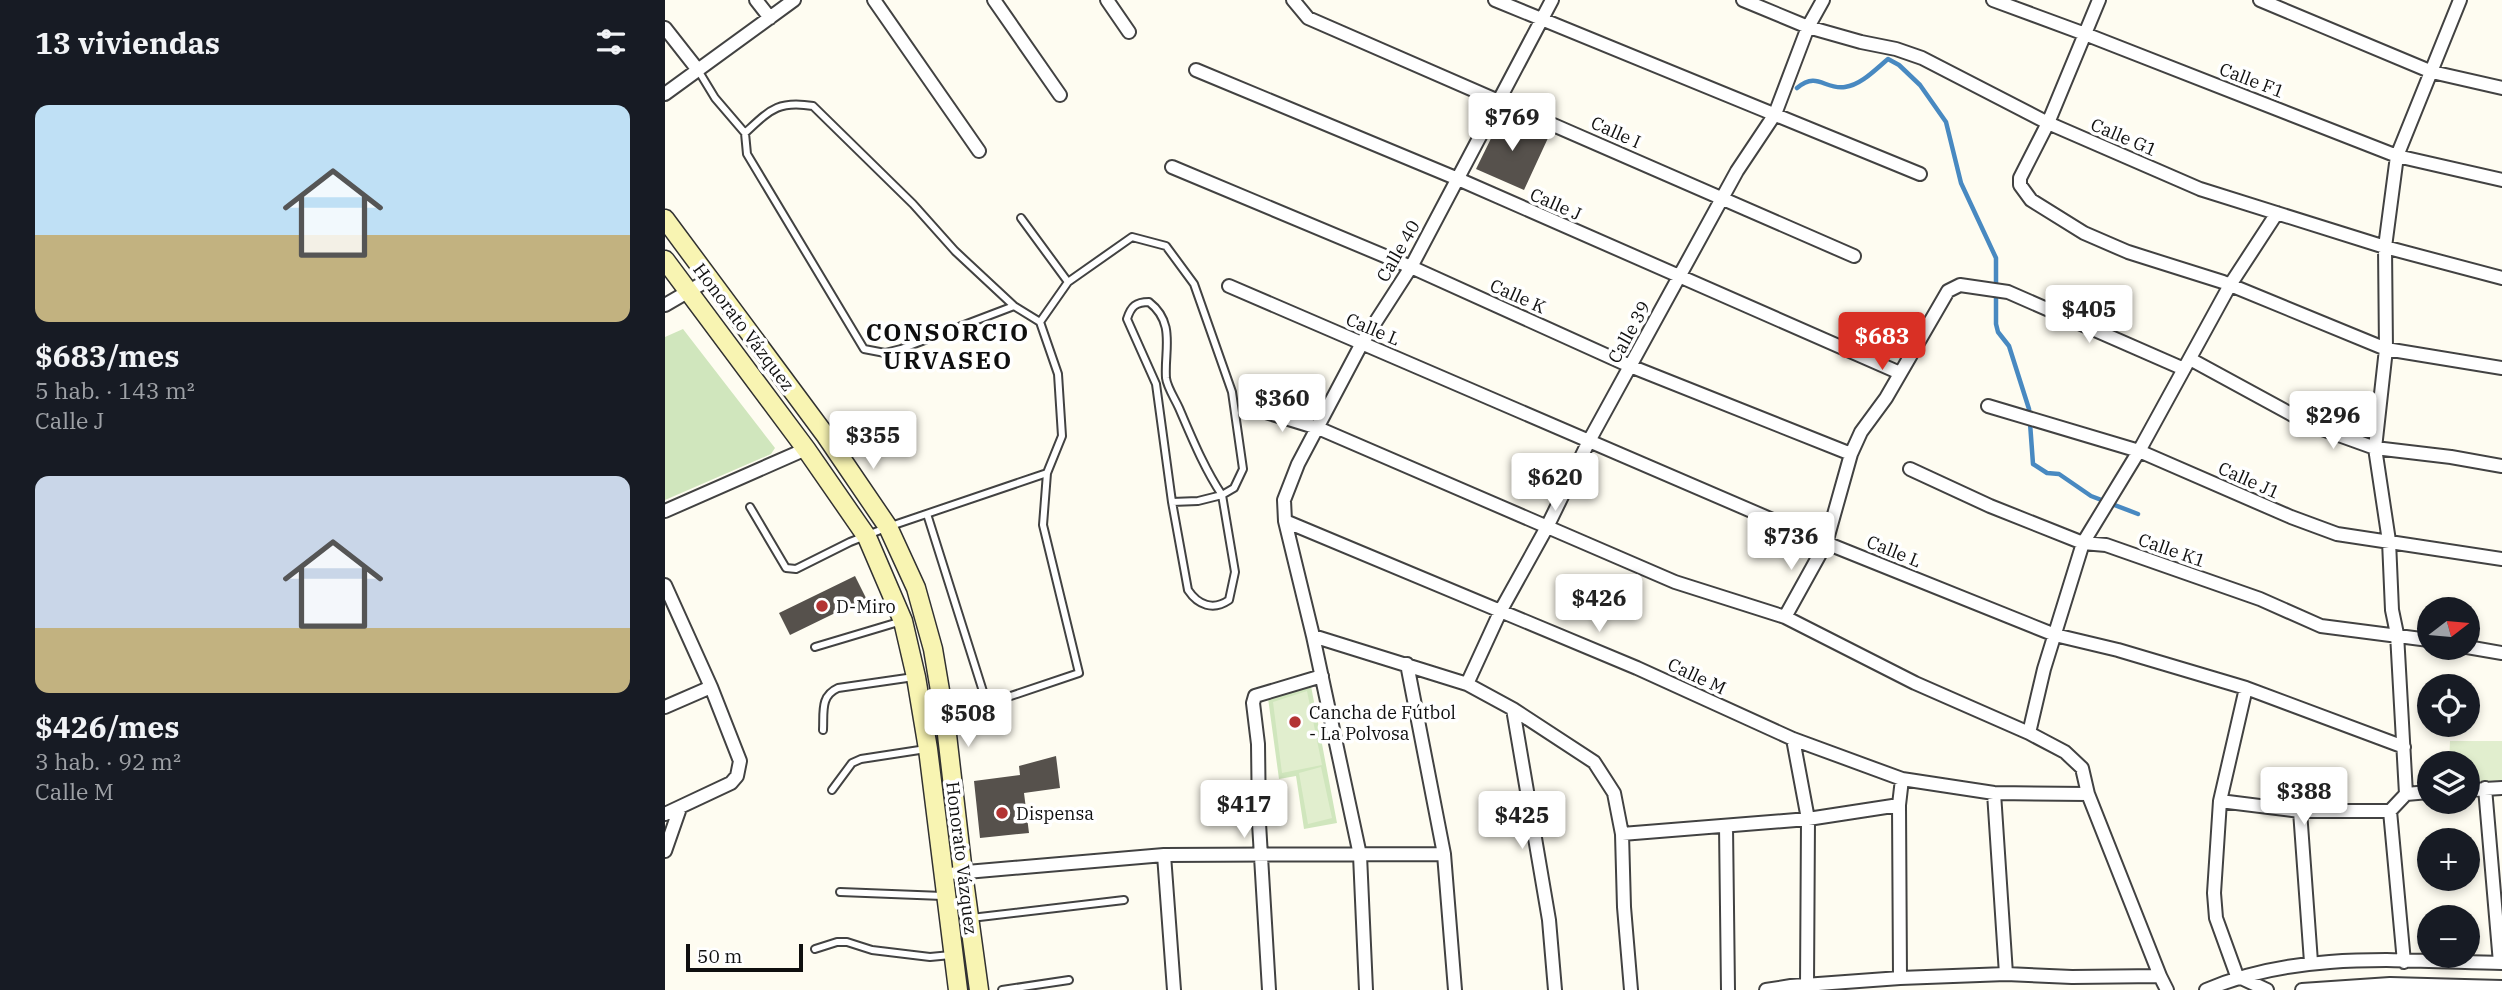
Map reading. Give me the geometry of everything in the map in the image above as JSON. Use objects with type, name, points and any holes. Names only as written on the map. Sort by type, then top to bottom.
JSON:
[{"type":"street","points":[[756,0],[770,18]]},
{"type":"street","points":[[665,94],[794,0]]},
{"type":"street","points":[[874,0],[979,151]]},
{"type":"street","points":[[994,0],[1060,95]]},
{"type":"street","points":[[1107,0],[1129,32]]},
{"type":"street","name":"Calle I","points":[[1293,0],[1308,18],[1854,256]]},
{"type":"street","points":[[1495,0],[1920,174]]},
{"type":"street","name":"Calle 40","points":[[1285,521],[1284,500],[1298,464],[1362,343],[1411,267],[1552,0]]},
{"type":"street","name":"Calle G1","points":[[1743,0],[1808,27],[1922,58],[2047,123],[2200,189],[2385,247],[2502,278]]},
{"type":"street","name":"Calle 39","points":[[1467,684],[1501,610],[1547,527],[1589,441],[1737,171],[1775,114],[1808,27],[1823,0]]},
{"type":"street","name":"Calle F1","points":[[1993,0],[2397,156],[2502,180]]},
{"type":"street","points":[[2099,0],[2047,123],[2020,178],[2021,186],[2031,200],[2084,233],[2128,253],[2230,285],[2386,349],[2502,368]]},
{"type":"street","points":[[2260,0],[2432,72],[2502,88]]},
{"type":"street","points":[[2406,794],[2389,541],[2375,449],[2386,349],[2385,247],[2397,156],[2460,0]]},
{"type":"street","points":[[665,28],[698,70]]},
{"type":"street","name":"Calle J","points":[[1196,70],[1458,179],[1900,373]]},
{"type":"street","name":"Calle K","points":[[1172,167],[1411,267],[1630,366],[1851,454]]},
{"type":"street","points":[[2029,733],[2083,543],[2139,451],[2230,285],[2277,213]]},
{"type":"street","name":"Honorato Vázquez","points":[[665,219],[826,436],[888,527],[916,588],[933,649],[946,726],[979,990]]},
{"type":"street","name":"Honorato Vázquez","points":[[665,260],[806,449],[867,537],[903,621],[916,677],[927,749],[958,990]]},
{"type":"street","points":[[665,305],[708,280]]},
{"type":"street","points":[[1785,617],[1826,543],[1851,454],[1861,432],[1886,398],[1948,291],[1960,285],[2008,292],[2187,364],[2311,425],[2375,449],[2451,457],[2502,466]]},
{"type":"street","name":"Calle L","points":[[1229,286],[1826,543],[2055,635],[2119,650],[2246,688],[2404,747]]},
{"type":"street","name":"Calle J1","points":[[1988,406],[2139,451],[2337,534],[2502,559]]},
{"type":"street","points":[[1256,408],[1318,428],[1675,582],[1785,617],[1915,683],[2029,733],[2065,752],[2082,768],[2088,794],[2160,976],[2168,990]]},
{"type":"street","points":[[665,512],[806,449]]},
{"type":"street","name":"Calle K1","points":[[1910,469],[1990,506],[2083,543],[2106,545],[2260,599],[2321,626],[2417,638]]},
{"type":"street","points":[[1285,521],[1322,676],[1360,855],[1366,990]]},
{"type":"street","name":"Calle M","points":[[1285,521],[1637,668],[1793,739],[1902,779],[1994,793],[2088,794]]},
{"type":"street","points":[[665,585],[669,605],[711,687],[740,761],[737,776],[731,783],[665,814]]},
{"type":"street","points":[[1313,636],[1467,684],[1513,709],[1594,762],[1615,793],[1622,834],[1624,907],[1631,990]]},
{"type":"street","points":[[2480,649],[2502,653]]},
{"type":"street","points":[[1408,664],[1444,854],[1455,990]]},
{"type":"street","points":[[1269,990],[1259,823],[1258,744],[1253,703],[1255,696],[1322,676]]},
{"type":"street","points":[[665,707],[711,687]]},
{"type":"street","points":[[2246,688],[2220,800],[2214,893],[2216,918],[2237,976],[2267,990]]},
{"type":"street","points":[[1513,709],[1547,908],[1555,990]]},
{"type":"street","points":[[1793,739],[1808,819],[1807,987]]},
{"type":"street","points":[[1900,978],[1899,805],[1902,779]]},
{"type":"street","points":[[2206,990],[2237,976],[2311,962],[2501,963],[2485,788]]},
{"type":"street","points":[[2480,789],[2502,788]]},
{"type":"street","points":[[1994,793],[2006,974]]},
{"type":"street","points":[[2220,800],[2300,811],[2390,811],[2406,794],[2417,793]]},
{"type":"street","points":[[1622,834],[1808,819],[1899,805]]},
{"type":"street","points":[[665,851],[680,808]]},
{"type":"street","points":[[2300,811],[2311,962]]},
{"type":"street","points":[[2390,811],[2404,962]]},
{"type":"street","points":[[1726,826],[1728,990]]},
{"type":"street","points":[[942,873],[1164,855],[1444,854]]},
{"type":"street","points":[[1164,855],[1174,990]]},
{"type":"street","points":[[1766,990],[1900,978],[2006,974],[2072,977],[2160,976]]},
{"type":"street","points":[[2072,977],[2085,990]]},
{"type":"street","points":[[2302,990],[2391,984],[2502,987]]},
{"type":"lane","points":[[698,70],[715,98],[745,133],[747,154],[864,349],[885,353],[901,349],[1014,306]]},
{"type":"lane","points":[[745,133],[769,111],[792,102],[813,106],[913,204],[955,251],[1014,306],[1040,322],[1058,374],[1062,436],[1047,473],[1043,525],[1079,673],[987,704],[927,514]]},
{"type":"lane","points":[[1021,218],[1068,282]]},
{"type":"lane","points":[[1040,322],[1068,282],[1132,237],[1166,246],[1194,284],[1232,392],[1243,470],[1234,488],[1223,495],[1198,501],[1172,502]]},
{"type":"lane","points":[[1138,302],[1149,302],[1157,308],[1166,330],[1166,379],[1208,474],[1223,495],[1235,572],[1229,600],[1220,606],[1208,606],[1196,602],[1188,590],[1172,502],[1156,384],[1127,319],[1138,302]]},
{"type":"lane","points":[[750,508],[786,568],[796,569],[850,542],[888,527],[1047,473]]},
{"type":"lane","points":[[815,647],[903,621]]},
{"type":"lane","points":[[823,730],[824,701],[829,692],[838,688],[916,677]]},
{"type":"lane","points":[[832,790],[852,763],[861,759],[927,749]]},
{"type":"lane","points":[[840,892],[945,896]]},
{"type":"lane","points":[[969,919],[1124,900]]},
{"type":"lane","points":[[815,949],[837,942],[847,942],[872,950],[930,957],[953,955]]},
{"type":"lane","points":[[1893,990],[1900,978]]},
{"type":"lane","points":[[1002,990],[1069,980]]},
{"type":"green space","points":[[683,329],[775,448],[771,454],[665,500],[665,337]]},
{"type":"green space","points":[[1311,686],[1337,823],[1304,829],[1296,776],[1279,779],[1268,698]]},
{"type":"green space","name":"Cancha de Fútbol - La Polvosa","points":[[1307,691],[1322,765],[1282,773],[1273,702]]},
{"type":"green space","points":[[2450,741],[2502,741],[2502,781],[2480,781],[2480,751],[2450,751]]},
{"type":"green space","points":[[1321,767],[1332,818],[1308,824],[1299,773]]},
{"type":"building","points":[[1503,114],[1548,138],[1524,190],[1476,169]]},
{"type":"building","name":"D-Miro","points":[[855,576],[866,598],[790,635],[779,613]]},
{"type":"building","name":"Dispensa","points":[[1056,756],[1060,788],[1024,793],[1029,833],[980,838],[974,781],[1020,775],[1019,766]]},
{"type":"waterway","points":[[1797,88],[1810,81],[1838,87],[1851,86],[1888,59],[1899,65],[1920,85],[1946,122],[1961,183],[1996,258],[1996,324],[1998,332],[2009,346],[2029,409],[2033,464],[2047,473],[2059,474],[2091,496],[2138,514]]},
{"type":"place","name":"D-Miro","points":[[822,606]]},
{"type":"place","name":"Cancha de Fútbol - La Polvosa","points":[[1295,722]]},
{"type":"place","name":"Dispensa","points":[[1002,813]]},
{"type":"district","name":"CONSORCIO URVASEO","points":[[948,346]]}]
